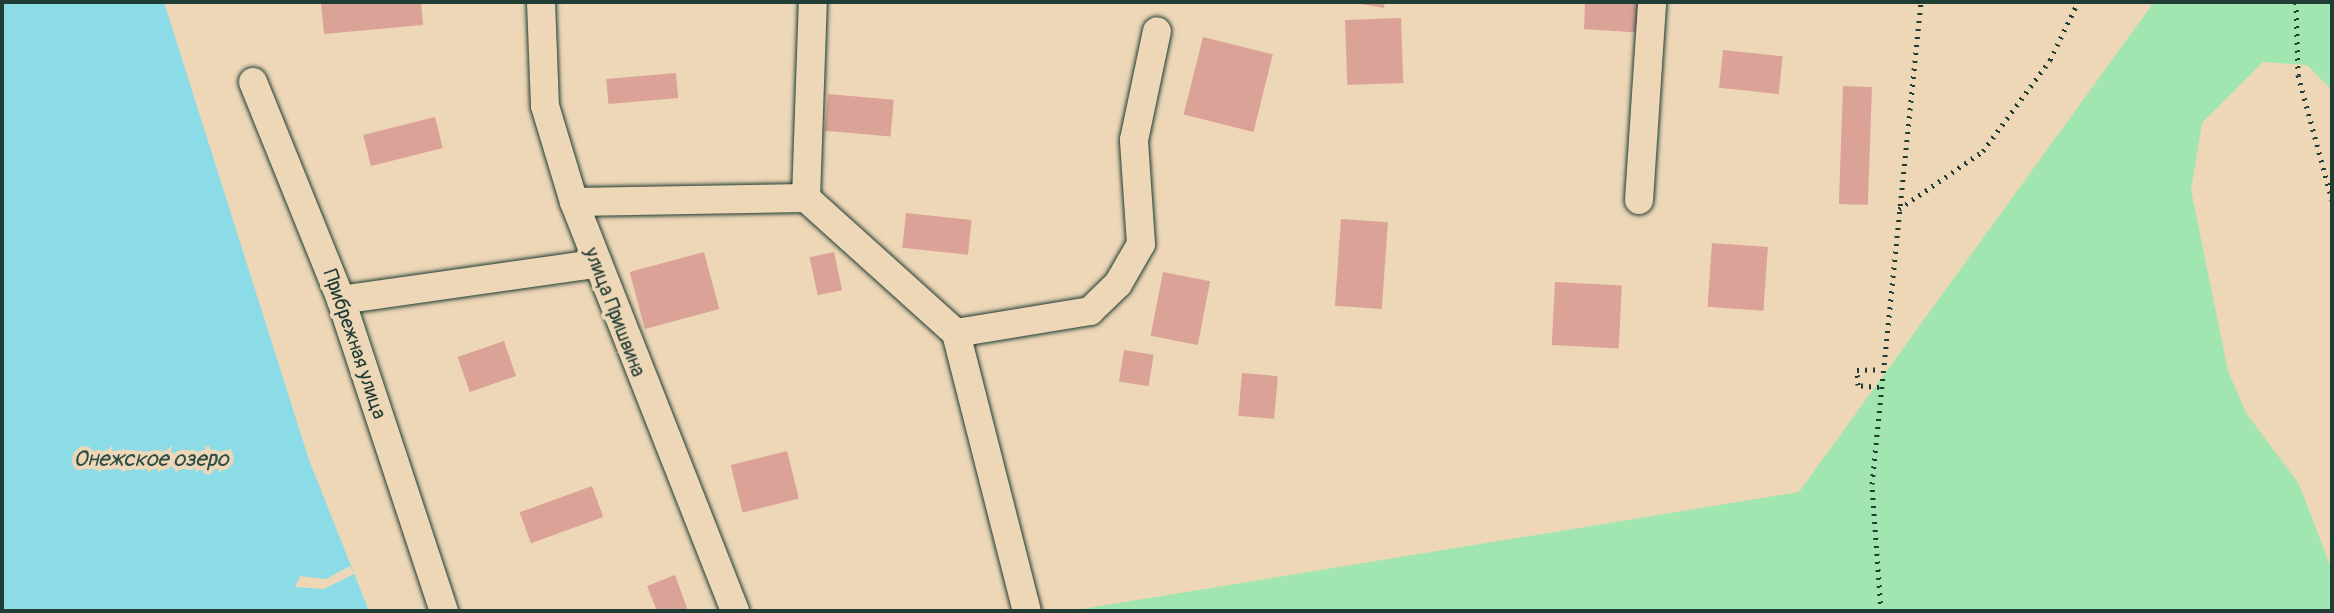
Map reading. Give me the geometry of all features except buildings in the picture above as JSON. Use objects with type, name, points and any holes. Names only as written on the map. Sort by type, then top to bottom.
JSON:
[{"type":"street","name":"улица Пришвина","points":[[541,2],[545,106],[574,202],[595,264],[735,611]]},
{"type":"street","points":[[806,198],[813,2]]},
{"type":"street","points":[[1639,200],[1652,2]]},
{"type":"street","points":[[956,333],[1090,311],[1118,284],[1141,244],[1134,140],[1157,31]]},
{"type":"street","name":"Прибрежная улица","points":[[253,82],[341,300],[444,611]]},
{"type":"street","points":[[574,202],[806,198],[956,333],[1027,611]]},
{"type":"street","points":[[341,300],[595,264]]},
{"type":"path","points":[[1881,611],[1872,484],[1880,369],[1921,2]]},
{"type":"path","points":[[1898,210],[1983,151],[2050,60],[2078,2]]},
{"type":"path","points":[[2296,2],[2298,75],[2332,200]]},
{"type":"path","points":[[1879,387],[1858,385],[1857,370],[1880,369]]},
{"type":"green space","points":[[2154,2],[2332,2],[2332,90],[2307,65],[2263,62],[2202,123],[2191,190],[2228,371],[2246,413],[2299,484],[2332,570],[2332,611],[1070,611],[1799,492]]},
{"type":"water","name":"Онежское озеро","points":[[2,2],[164,2],[309,460],[369,611],[2,611]]},
{"type":"pier","points":[[350,566],[354,574],[324,589],[295,587],[300,576],[326,579]]}]
